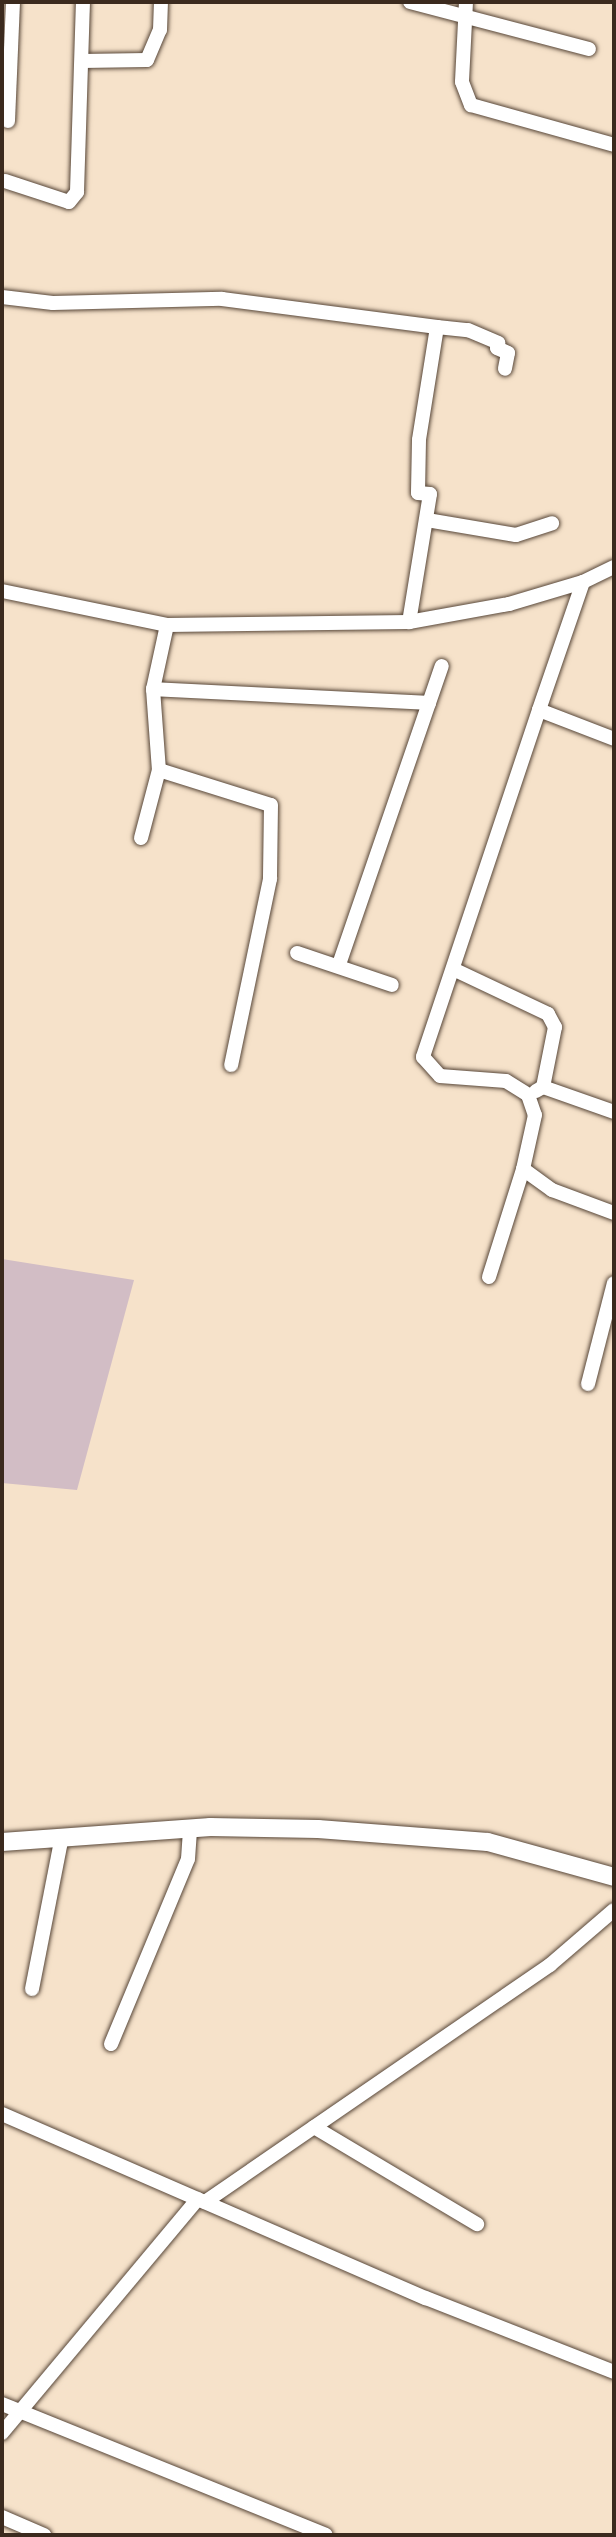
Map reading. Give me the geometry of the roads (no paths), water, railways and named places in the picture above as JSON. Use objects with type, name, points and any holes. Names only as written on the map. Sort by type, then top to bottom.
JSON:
[{"type":"street","points":[[8,121],[13,2]]},
{"type":"street","points":[[5,181],[69,202],[77,192],[83,2]]},
{"type":"street","points":[[82,61],[147,60],[160,30],[161,2]]},
{"type":"street","points":[[410,2],[464,19],[589,49]]},
{"type":"street","points":[[466,2],[462,82],[471,105],[614,145]]},
{"type":"street","points":[[2,297],[53,303],[222,299],[468,330],[498,343],[497,348],[508,353],[505,369]]},
{"type":"street","points":[[409,622],[430,494],[418,493],[419,440],[437,327]]},
{"type":"street","points":[[427,520],[516,535],[552,523]]},
{"type":"street","points":[[2,591],[167,625],[409,622],[462,616],[583,582],[614,567]]},
{"type":"street","points":[[489,1277],[523,1169],[535,1115],[528,1095],[506,1081],[440,1076],[425,1063],[424,1050],[583,582]]},
{"type":"street","points":[[141,838],[159,770],[153,689],[167,625]]},
{"type":"street","points":[[339,964],[442,666]]},
{"type":"street","points":[[153,689],[429,703]]},
{"type":"street","points":[[539,710],[614,739]]},
{"type":"street","points":[[159,770],[271,805],[270,879],[231,1065]]},
{"type":"street","points":[[297,953],[339,964],[392,985]]},
{"type":"street","points":[[453,969],[548,1014],[555,1027],[543,1087]]},
{"type":"street","points":[[528,1095],[543,1087],[614,1112]]},
{"type":"street","points":[[523,1169],[552,1190],[614,1213]]},
{"type":"street","points":[[588,1384],[614,1283]]},
{"type":"street","points":[[111,2044],[188,1859],[190,1829]]},
{"type":"street","points":[[2,1842],[61,1841],[190,1829],[318,1829],[488,1842],[614,1877]]},
{"type":"street","points":[[32,1989],[61,1841]]},
{"type":"street","points":[[2,2433],[202,2200],[550,1965],[614,1910]]},
{"type":"street","points":[[2,2114],[614,2372]]},
{"type":"street","points":[[314,2127],[477,2224]]},
{"type":"street","points":[[2,2404],[326,2535]]},
{"type":"street","points":[[2,2517],[44,2535]]}]
